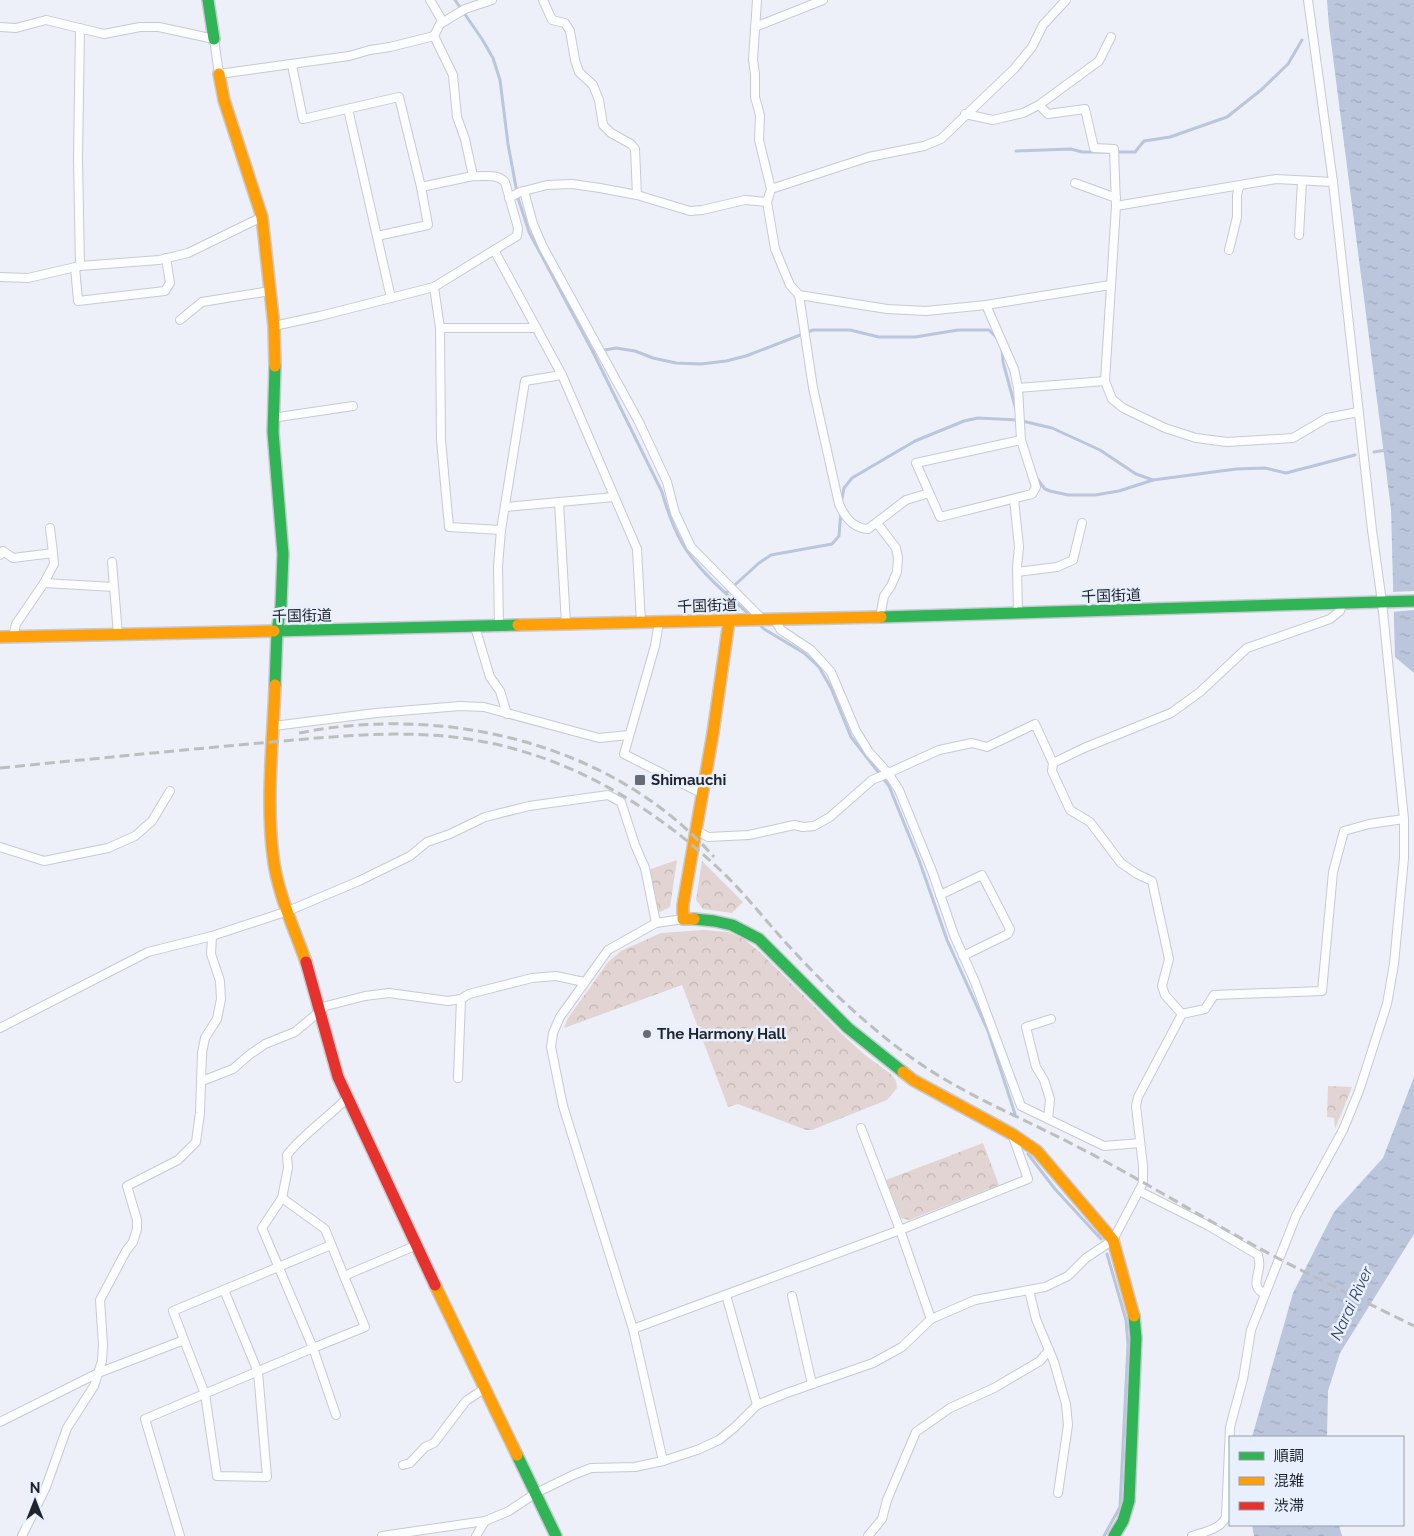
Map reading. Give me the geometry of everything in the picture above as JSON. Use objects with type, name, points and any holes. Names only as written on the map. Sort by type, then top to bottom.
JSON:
[{"type":"street","points":[[208,0],[224,100],[262,217],[274,326],[275,358],[272,418],[283,554],[281,606],[277,631],[270,816],[271,841],[277,879],[308,966],[332,1058],[347,1098],[484,1389],[556,1536]]},
{"type":"street","points":[[430,0],[443,22]]},
{"type":"street","points":[[434,36],[443,22],[463,10],[492,0]]},
{"type":"street","points":[[543,0],[552,20],[565,23],[570,31],[574,60],[579,72],[593,85],[599,100],[603,125],[610,133],[631,144],[635,149],[637,196]]},
{"type":"street","points":[[757,0],[753,60],[755,97],[760,116],[759,140],[772,189],[766,202],[775,249],[790,285],[799,295],[813,388],[839,504],[849,521],[861,529],[868,529],[906,500],[928,493]]},
{"type":"street","points":[[755,27],[824,0]]},
{"type":"street","points":[[772,189],[869,157],[924,146],[941,139],[1014,69],[1032,47],[1043,25],[1066,0]]},
{"type":"street","points":[[1230,1436],[1230,1427],[1243,1379],[1251,1330],[1296,1216],[1343,1130],[1359,1091],[1387,1004],[1394,964],[1404,858],[1404,819],[1385,602],[1372,530],[1334,182],[1308,0]]},
{"type":"street","points":[[0,27],[16,28],[46,20],[104,34],[140,27],[159,27],[214,39]]},
{"type":"street","points":[[80,28],[78,301],[165,291],[170,283],[166,258]]},
{"type":"street","points":[[219,74],[348,56],[434,36]]},
{"type":"street","points":[[434,36],[453,75],[457,118],[465,139],[473,176]]},
{"type":"street","points":[[966,114],[993,120],[1023,113],[1039,105],[1099,61],[1111,37]]},
{"type":"street","points":[[292,65],[304,118],[399,98],[421,187],[428,225],[377,236]]},
{"type":"street","points":[[1039,105],[1048,114],[1085,109],[1094,148],[1114,149],[1116,206],[1105,381],[1112,399],[1123,408],[1165,428],[1196,438],[1226,442],[1293,438],[1327,418],[1358,412]]},
{"type":"street","points":[[348,108],[391,298]]},
{"type":"street","points":[[421,187],[473,176],[495,176],[506,182],[517,194],[638,422],[667,482],[676,513],[691,547],[757,619]]},
{"type":"street","points":[[1116,206],[1239,187],[1276,179],[1334,182]]},
{"type":"street","points":[[1299,235],[1302,181]]},
{"type":"street","points":[[1075,183],[1116,198]]},
{"type":"street","points":[[517,194],[547,185],[572,184],[637,196],[690,211],[745,200],[766,202]]},
{"type":"street","points":[[1229,250],[1237,217],[1239,187]]},
{"type":"street","points":[[274,326],[434,287],[517,236],[517,194]]},
{"type":"street","points":[[0,277],[28,278],[77,266],[166,258],[188,253],[262,217]]},
{"type":"street","points":[[494,250],[562,375],[637,549],[641,623]]},
{"type":"street","points":[[799,295],[897,310],[926,311],[986,305],[1110,285]]},
{"type":"street","points":[[434,287],[440,328],[441,440],[449,527],[501,530]]},
{"type":"street","points":[[180,320],[202,302],[270,291]]},
{"type":"street","points":[[986,305],[1014,369],[1018,388],[1021,440],[1036,486],[1032,494],[940,517],[916,463],[1021,440]]},
{"type":"street","points":[[440,328],[536,328]]},
{"type":"street","points":[[499,627],[498,566],[501,530],[525,381],[562,375]]},
{"type":"street","points":[[1018,388],[1105,381]]},
{"type":"street","points":[[272,418],[353,406]]},
{"type":"street","points":[[506,507],[614,496]]},
{"type":"street","points":[[1014,499],[1019,547],[1017,572],[1018,614]]},
{"type":"street","points":[[559,502],[566,624]]},
{"type":"street","points":[[877,523],[896,548],[898,558],[891,586],[884,596],[880,617]]},
{"type":"street","points":[[1017,572],[1057,567],[1073,560],[1082,523]]},
{"type":"street","points":[[13,637],[16,624],[44,583],[54,564],[50,528]]},
{"type":"street","points":[[0,555],[3,551],[13,558],[53,553]]},
{"type":"street","points":[[112,562],[118,635]]},
{"type":"street","points":[[44,583],[114,587]]},
{"type":"street","name":"千国街道","points":[[0,637],[1018,614],[1414,601]]},
{"type":"street","points":[[1053,763],[1084,748],[1171,713],[1200,692],[1247,648],[1330,619],[1340,611],[1342,604]]},
{"type":"street","points":[[774,619],[781,630],[811,650],[831,672],[856,731],[883,775],[899,790],[932,871],[954,935],[975,982],[1021,1106],[1104,1146],[1140,1143]]},
{"type":"street","points":[[683,919],[683,905],[703,794],[729,621]]},
{"type":"street","points":[[659,622],[655,646],[624,754],[703,794]]},
{"type":"street","points":[[475,627],[490,677],[500,691],[506,714]]},
{"type":"street","points":[[274,726],[376,713],[460,706],[484,707],[599,738],[630,735]]},
{"type":"street","points":[[696,830],[708,837],[749,835],[794,825],[803,827],[814,826],[830,818],[872,780],[939,750],[972,743],[987,747],[1035,724],[1053,763],[1052,771],[1070,810],[1090,822],[1121,863],[1152,881],[1169,959],[1162,986],[1165,996],[1182,1014]]},
{"type":"street","points":[[0,847],[44,861],[108,848],[135,836],[152,821],[170,790]]},
{"type":"street","points":[[0,1028],[148,952],[212,936],[288,911],[410,856],[426,842],[450,834],[485,817],[529,806],[608,795],[620,802],[645,868],[656,923]]},
{"type":"street","points":[[382,1536],[413,1533],[485,1520],[509,1511],[536,1493],[591,1468],[635,1467],[663,1461],[697,1450],[719,1440],[757,1405],[873,1363],[902,1347],[931,1320],[975,1300],[1045,1286],[1068,1276],[1086,1258],[1113,1240],[1144,1183],[1136,1106],[1138,1097],[1182,1014],[1205,1008],[1214,995],[1322,991],[1333,872],[1344,831],[1369,824],[1404,819]]},
{"type":"street","points":[[940,895],[982,876],[1010,929],[1008,934],[963,956]]},
{"type":"street","points":[[663,1461],[634,1329],[563,1106],[551,1046],[553,1033],[560,1016],[608,950],[656,923],[683,919],[725,922],[747,930],[769,948],[848,1028],[905,1075],[1012,1134],[1037,1151],[1113,1240],[1134,1318],[1136,1338],[1129,1500],[1123,1521],[1114,1536]]},
{"type":"street","points":[[22,1536],[46,1487],[67,1428],[94,1386],[102,1361],[103,1345],[100,1300],[126,1251],[133,1242],[137,1229],[137,1220],[127,1186],[178,1160],[196,1142],[198,1136],[202,1054],[205,1038],[217,1019],[222,999],[220,981],[211,954],[212,936]]},
{"type":"street","points":[[202,1081],[233,1069],[265,1044],[295,1032],[326,1006],[365,996],[389,993],[448,1001],[461,999],[469,994],[532,978],[556,976],[584,982]]},
{"type":"street","points":[[458,1078],[461,999]]},
{"type":"street","points":[[1048,1119],[1050,1099],[1044,1080],[1036,1066],[1026,1027],[1051,1019]]},
{"type":"street","points":[[336,1415],[313,1348],[262,1228],[282,1198],[288,1168],[287,1155],[294,1146],[347,1098]]},
{"type":"street","points":[[861,1128],[900,1230],[931,1320]]},
{"type":"street","points":[[634,1329],[900,1230],[1028,1179],[1012,1134]]},
{"type":"street","points":[[1139,1191],[1208,1226],[1258,1255],[1260,1266],[1256,1277],[1257,1287],[1259,1291],[1265,1294]]},
{"type":"street","points":[[180,1536],[145,1419],[365,1327],[325,1229],[282,1198]]},
{"type":"street","points":[[224,1290],[258,1372],[267,1477],[217,1476],[205,1394],[173,1311],[331,1245]]},
{"type":"street","points":[[344,1276],[417,1245]]},
{"type":"street","points":[[1028,1290],[1036,1319],[1049,1350],[1066,1404],[1068,1425],[1058,1493]]},
{"type":"street","points":[[726,1295],[757,1405]]},
{"type":"street","points":[[792,1296],[812,1384]]},
{"type":"street","points":[[0,1422],[98,1373],[184,1340]]},
{"type":"street","points":[[868,1536],[882,1519],[887,1500],[916,1432],[950,1408],[994,1388],[1040,1361],[1049,1350]]},
{"type":"street","points":[[403,1465],[410,1463],[425,1447],[434,1443],[466,1401],[484,1389]]},
{"type":"street","points":[[1192,1536],[1224,1522],[1226,1517],[1229,1450]]},
{"type":"street","points":[[476,1536],[485,1520]]},
{"type":"green space","points":[[677,860],[670,907],[658,913],[654,907],[649,872],[651,869]]},
{"type":"green space","points":[[702,861],[743,902],[732,913],[703,909],[696,900]]},
{"type":"green space","points":[[703,930],[728,932],[744,939],[761,953],[844,1036],[865,1055],[891,1074],[896,1081],[897,1088],[887,1100],[812,1130],[806,1130],[738,1104],[728,1107],[682,985],[564,1028],[568,1018],[608,962],[621,951],[661,933]]},
{"type":"green space","points":[[1328,1086],[1352,1087],[1335,1129],[1334,1118],[1327,1117]]},
{"type":"green space","points":[[983,1143],[999,1185],[909,1220],[901,1218],[886,1180]]},
{"type":"water","points":[[1327,0],[1414,0],[1414,673],[1395,657],[1391,509]]},
{"type":"water","name":"Narai River","points":[[1414,1077],[1414,1234],[1340,1353],[1328,1391],[1327,1436],[1252,1436],[1293,1293],[1334,1212],[1383,1158]]},
{"type":"water","points":[[1252,1526],[1339,1526],[1342,1536],[1254,1536]]},
{"type":"pier","points":[[1414,591],[1414,610],[1391,612],[1391,592]]},
{"type":"waterway","points":[[455,0],[493,58],[500,80],[508,144],[518,198],[529,232],[593,352],[662,492],[670,518],[682,543],[705,573],[752,617]]},
{"type":"waterway","points":[[1016,151],[1071,149],[1082,152],[1135,152],[1144,141],[1170,137],[1227,117],[1261,90],[1288,64],[1302,40]]},
{"type":"waterway","points":[[593,352],[616,348],[635,351],[653,358],[676,363],[701,364],[746,356],[813,330],[850,330],[879,337],[915,337],[958,330],[989,330],[997,338]]},
{"type":"waterway","points":[[1002,348],[1003,362],[1016,410]]},
{"type":"waterway","points":[[841,504],[844,488],[852,478],[915,441],[964,421],[978,418],[1018,420],[1052,428],[1100,450],[1136,474],[1153,480]]},
{"type":"waterway","points":[[1374,452],[1386,450]]},
{"type":"waterway","points":[[1035,476],[1045,489],[1050,491],[1068,495],[1095,495],[1119,491],[1153,480],[1236,469],[1265,468],[1286,473],[1355,455]]},
{"type":"waterway","points":[[726,593],[759,563],[771,555],[832,544],[839,536],[841,511]]},
{"type":"waterway","points":[[758,623],[764,629],[804,653],[819,667],[831,688],[851,737],[889,786],[919,860],[947,940],[988,1031],[1015,1114]]},
{"type":"waterway","points":[[1028,1154],[1055,1189],[1101,1239]]},
{"type":"waterway","points":[[1104,1536],[1120,1507],[1128,1345],[1126,1320],[1107,1254]]},
{"type":"railway","points":[[299,733],[355,725],[411,724],[468,729],[523,741],[577,760],[627,785],[673,818],[714,857]]},
{"type":"railway","points":[[0,768],[302,739],[392,734],[451,737],[481,741],[511,748],[568,768],[595,780],[621,795],[671,828],[694,847],[736,886],[787,944],[835,994],[888,1040],[925,1067],[980,1098],[1099,1158],[1270,1254],[1414,1326]]},
{"type":"traffic: fast","points":[[208,0],[214,39]]},
{"type":"traffic: fast","points":[[275,366],[273,432],[283,554],[275,685]]},
{"type":"traffic: fast","points":[[881,617],[1414,601]]},
{"type":"traffic: fast","points":[[274,631],[518,625]]},
{"type":"traffic: fast","points":[[694,919],[732,925],[759,939],[848,1028],[903,1072]]},
{"type":"traffic: fast","points":[[1114,1536],[1123,1521],[1129,1501],[1136,1338],[1134,1316]]},
{"type":"traffic: fast","points":[[517,1455],[556,1536]]},
{"type":"traffic: slow","points":[[219,74],[224,100],[262,217],[274,326],[275,366]]},
{"type":"traffic: slow","points":[[518,625],[881,617]]},
{"type":"traffic: slow","points":[[694,919],[683,919],[683,905],[713,733],[729,621]]},
{"type":"traffic: slow","points":[[0,637],[274,631]]},
{"type":"traffic: slow","points":[[275,685],[270,792],[273,856],[282,896],[306,962]]},
{"type":"traffic: slow","points":[[903,1072],[913,1080],[1012,1134],[1037,1151],[1113,1240],[1134,1316]]},
{"type":"traffic: slow","points":[[435,1285],[517,1455]]},
{"type":"traffic: jam","points":[[306,962],[338,1077],[435,1285]]},
{"type":"place","name":"Shimauchi","points":[[640,780]]},
{"type":"place","name":"The Harmony Hall","points":[[647,1034]]}]
